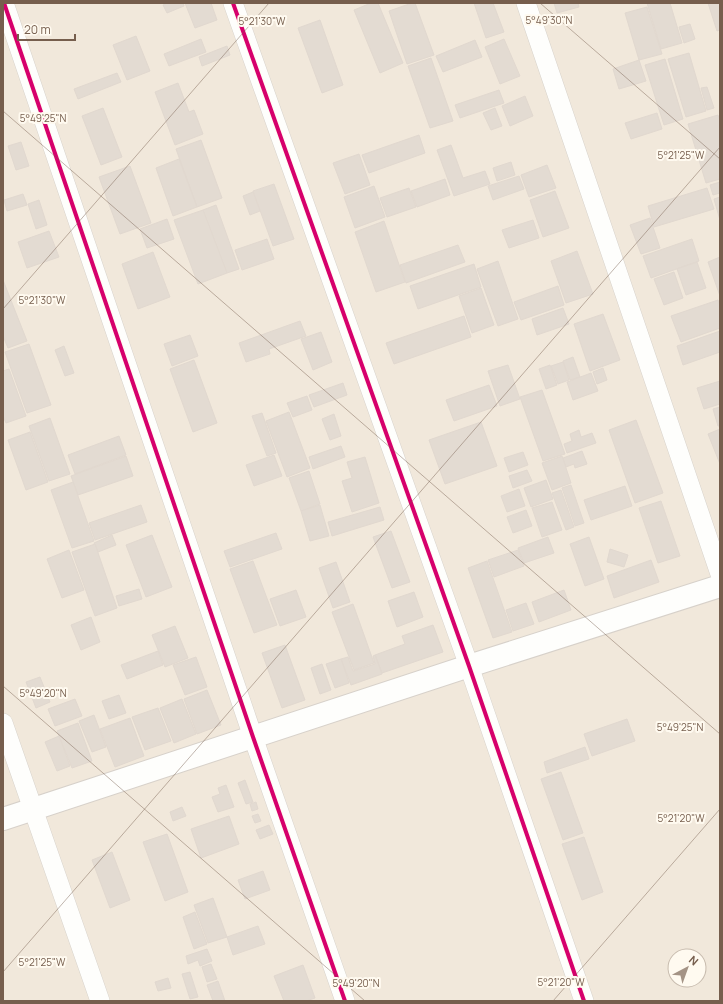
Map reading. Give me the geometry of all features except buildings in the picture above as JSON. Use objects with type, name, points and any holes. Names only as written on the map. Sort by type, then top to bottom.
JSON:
[{"type":"street","points":[[4,3],[253,737],[345,1001]]},
{"type":"street","points":[[233,3],[469,666],[584,1001]]},
{"type":"street","points":[[526,3],[720,574]]},
{"type":"street","points":[[3,819],[469,666],[720,586]]},
{"type":"street","points":[[3,723],[32,810],[100,1001]]},
{"type":"shaded area","points":[[3,3],[720,3],[720,1001],[3,1001]]},
{"type":"cycle path","points":[[4,3],[253,737],[345,1001]]},
{"type":"cycle path","points":[[233,3],[469,666],[584,1001]]}]
